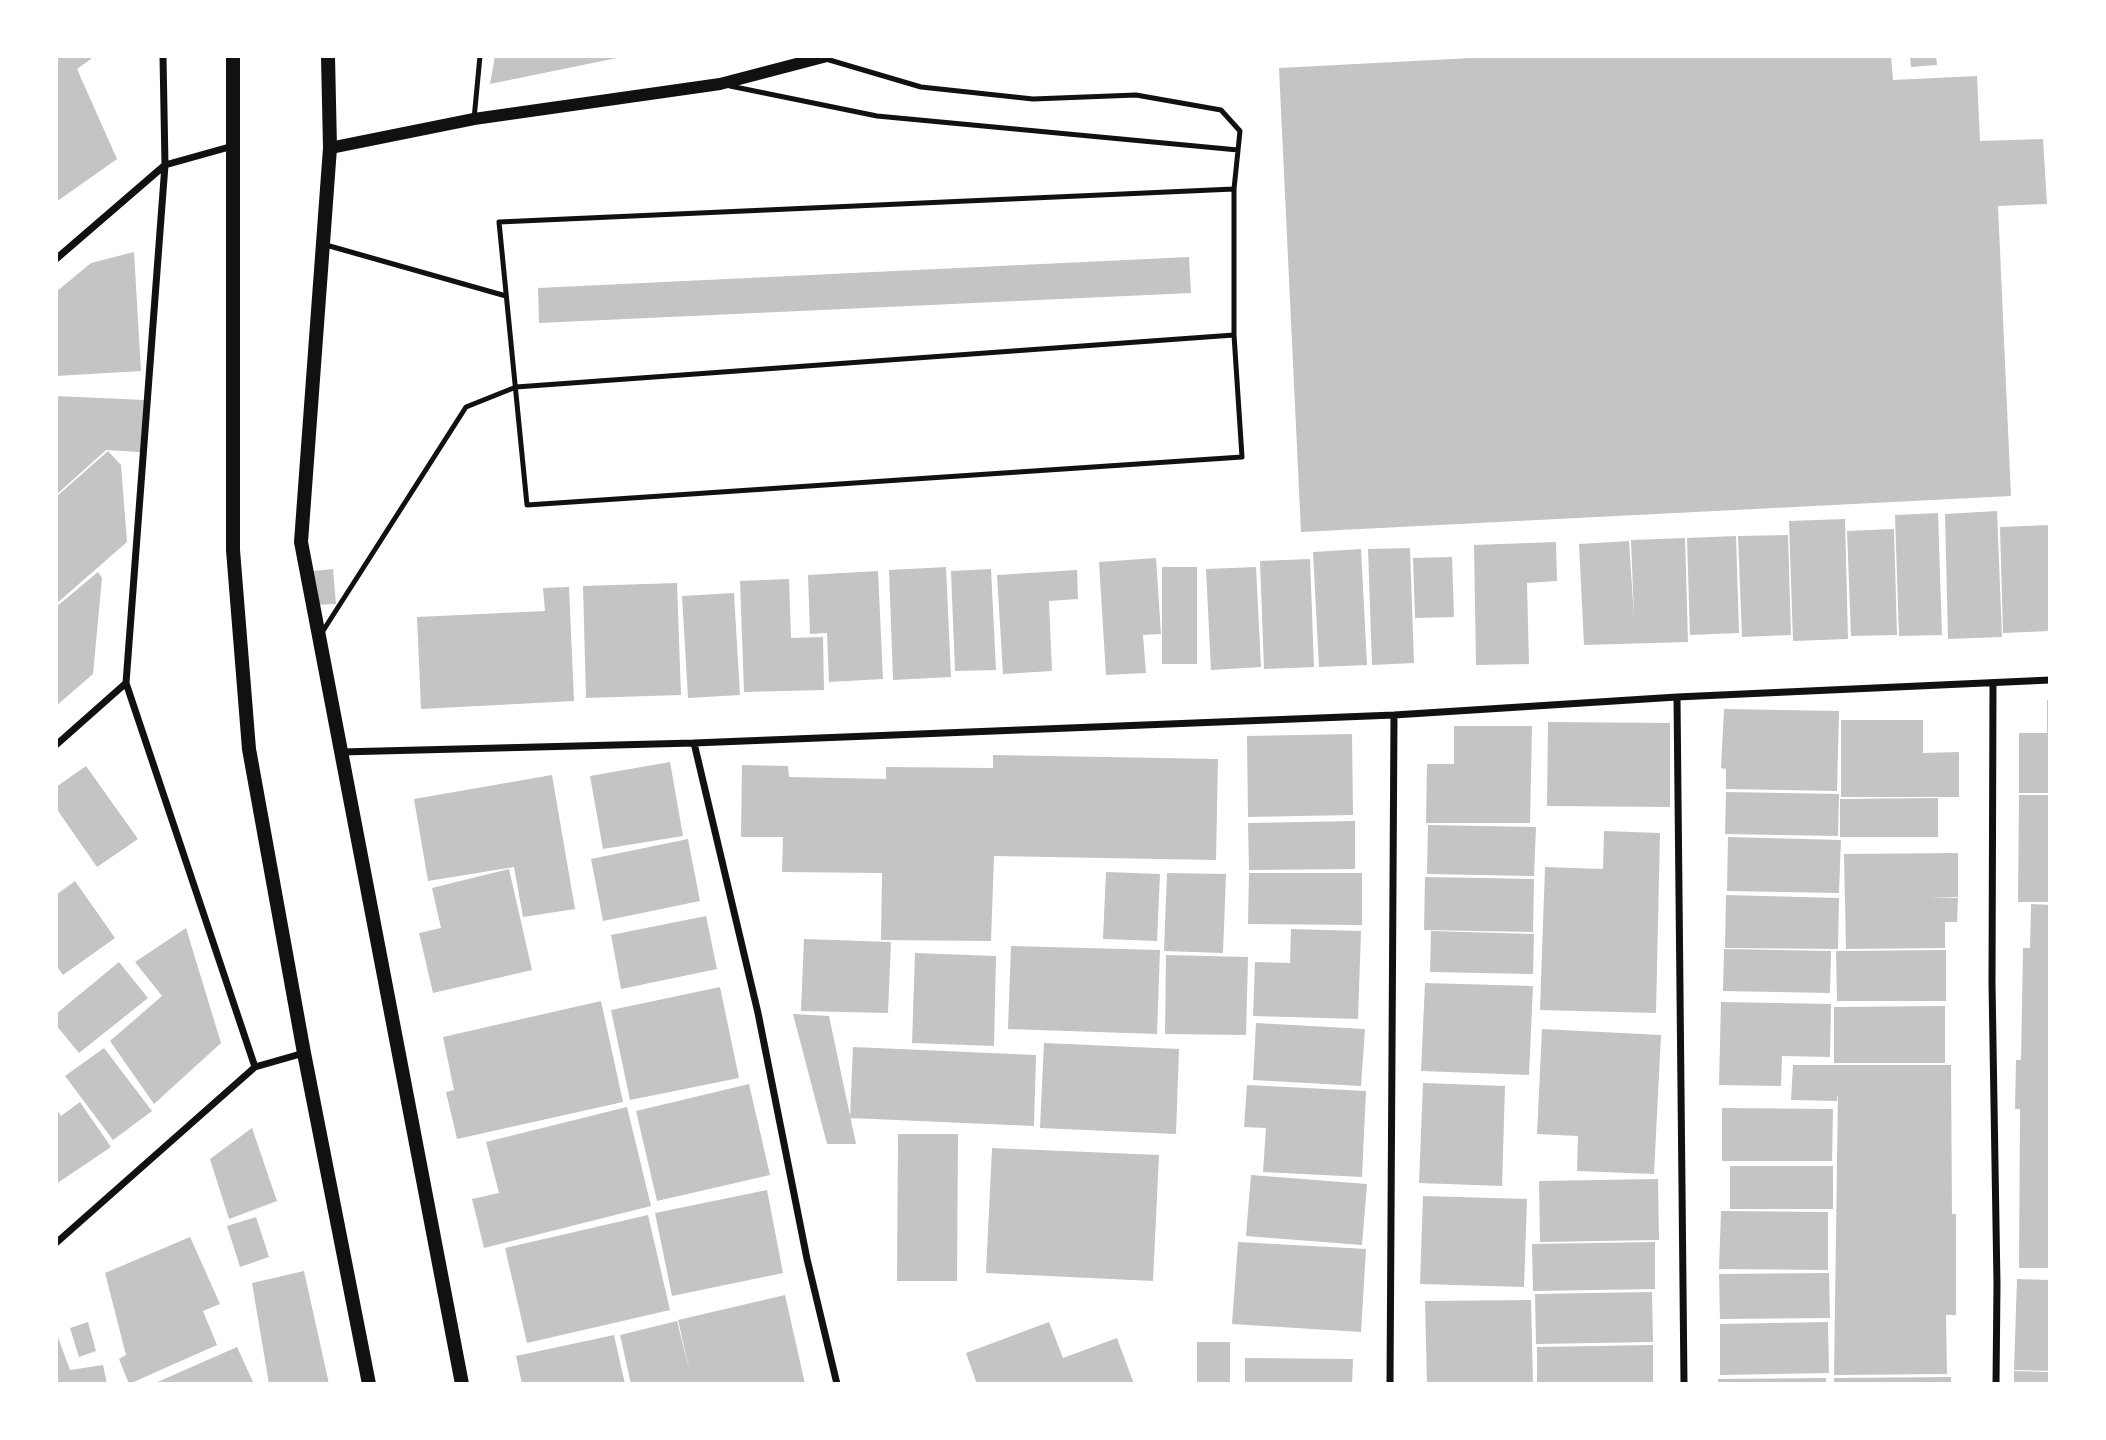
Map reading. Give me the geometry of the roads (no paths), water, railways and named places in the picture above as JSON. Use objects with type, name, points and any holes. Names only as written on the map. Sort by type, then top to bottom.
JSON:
[{"type":"main road","points":[[233,56],[233,550],[249,749],[304,1053],[369,1384]]},
{"type":"main road","points":[[328,56],[330,148],[301,541],[462,1384]]},
{"type":"street","points":[[163,56],[165,165],[126,683],[255,1067]]},
{"type":"street","points":[[330,148],[474,119],[720,84],[823,57]]},
{"type":"street","points":[[56,259],[165,165],[233,146]]},
{"type":"street","points":[[340,752],[694,743],[1394,715],[1677,697],[2050,680]]},
{"type":"street","points":[[56,744],[126,683]]},
{"type":"street","points":[[1993,684],[1992,983],[1996,1384]]},
{"type":"street","points":[[1677,697],[1684,1384]]},
{"type":"street","points":[[1390,1384],[1394,715]]},
{"type":"street","points":[[694,743],[758,1013],[807,1259],[837,1384]]},
{"type":"street","points":[[56,1243],[255,1067],[304,1053]]},
{"type":"lane","points":[[474,119],[480,56]]},
{"type":"lane","points":[[823,57],[921,87],[1032,99],[1136,95],[1221,110],[1240,131],[1234,189],[1234,335],[1242,457],[527,505],[499,222],[1234,189]]},
{"type":"lane","points":[[720,84],[877,116],[1238,150]]},
{"type":"lane","points":[[323,244],[506,296]]},
{"type":"lane","points":[[318,640],[466,407],[516,387],[1234,335]]}]
